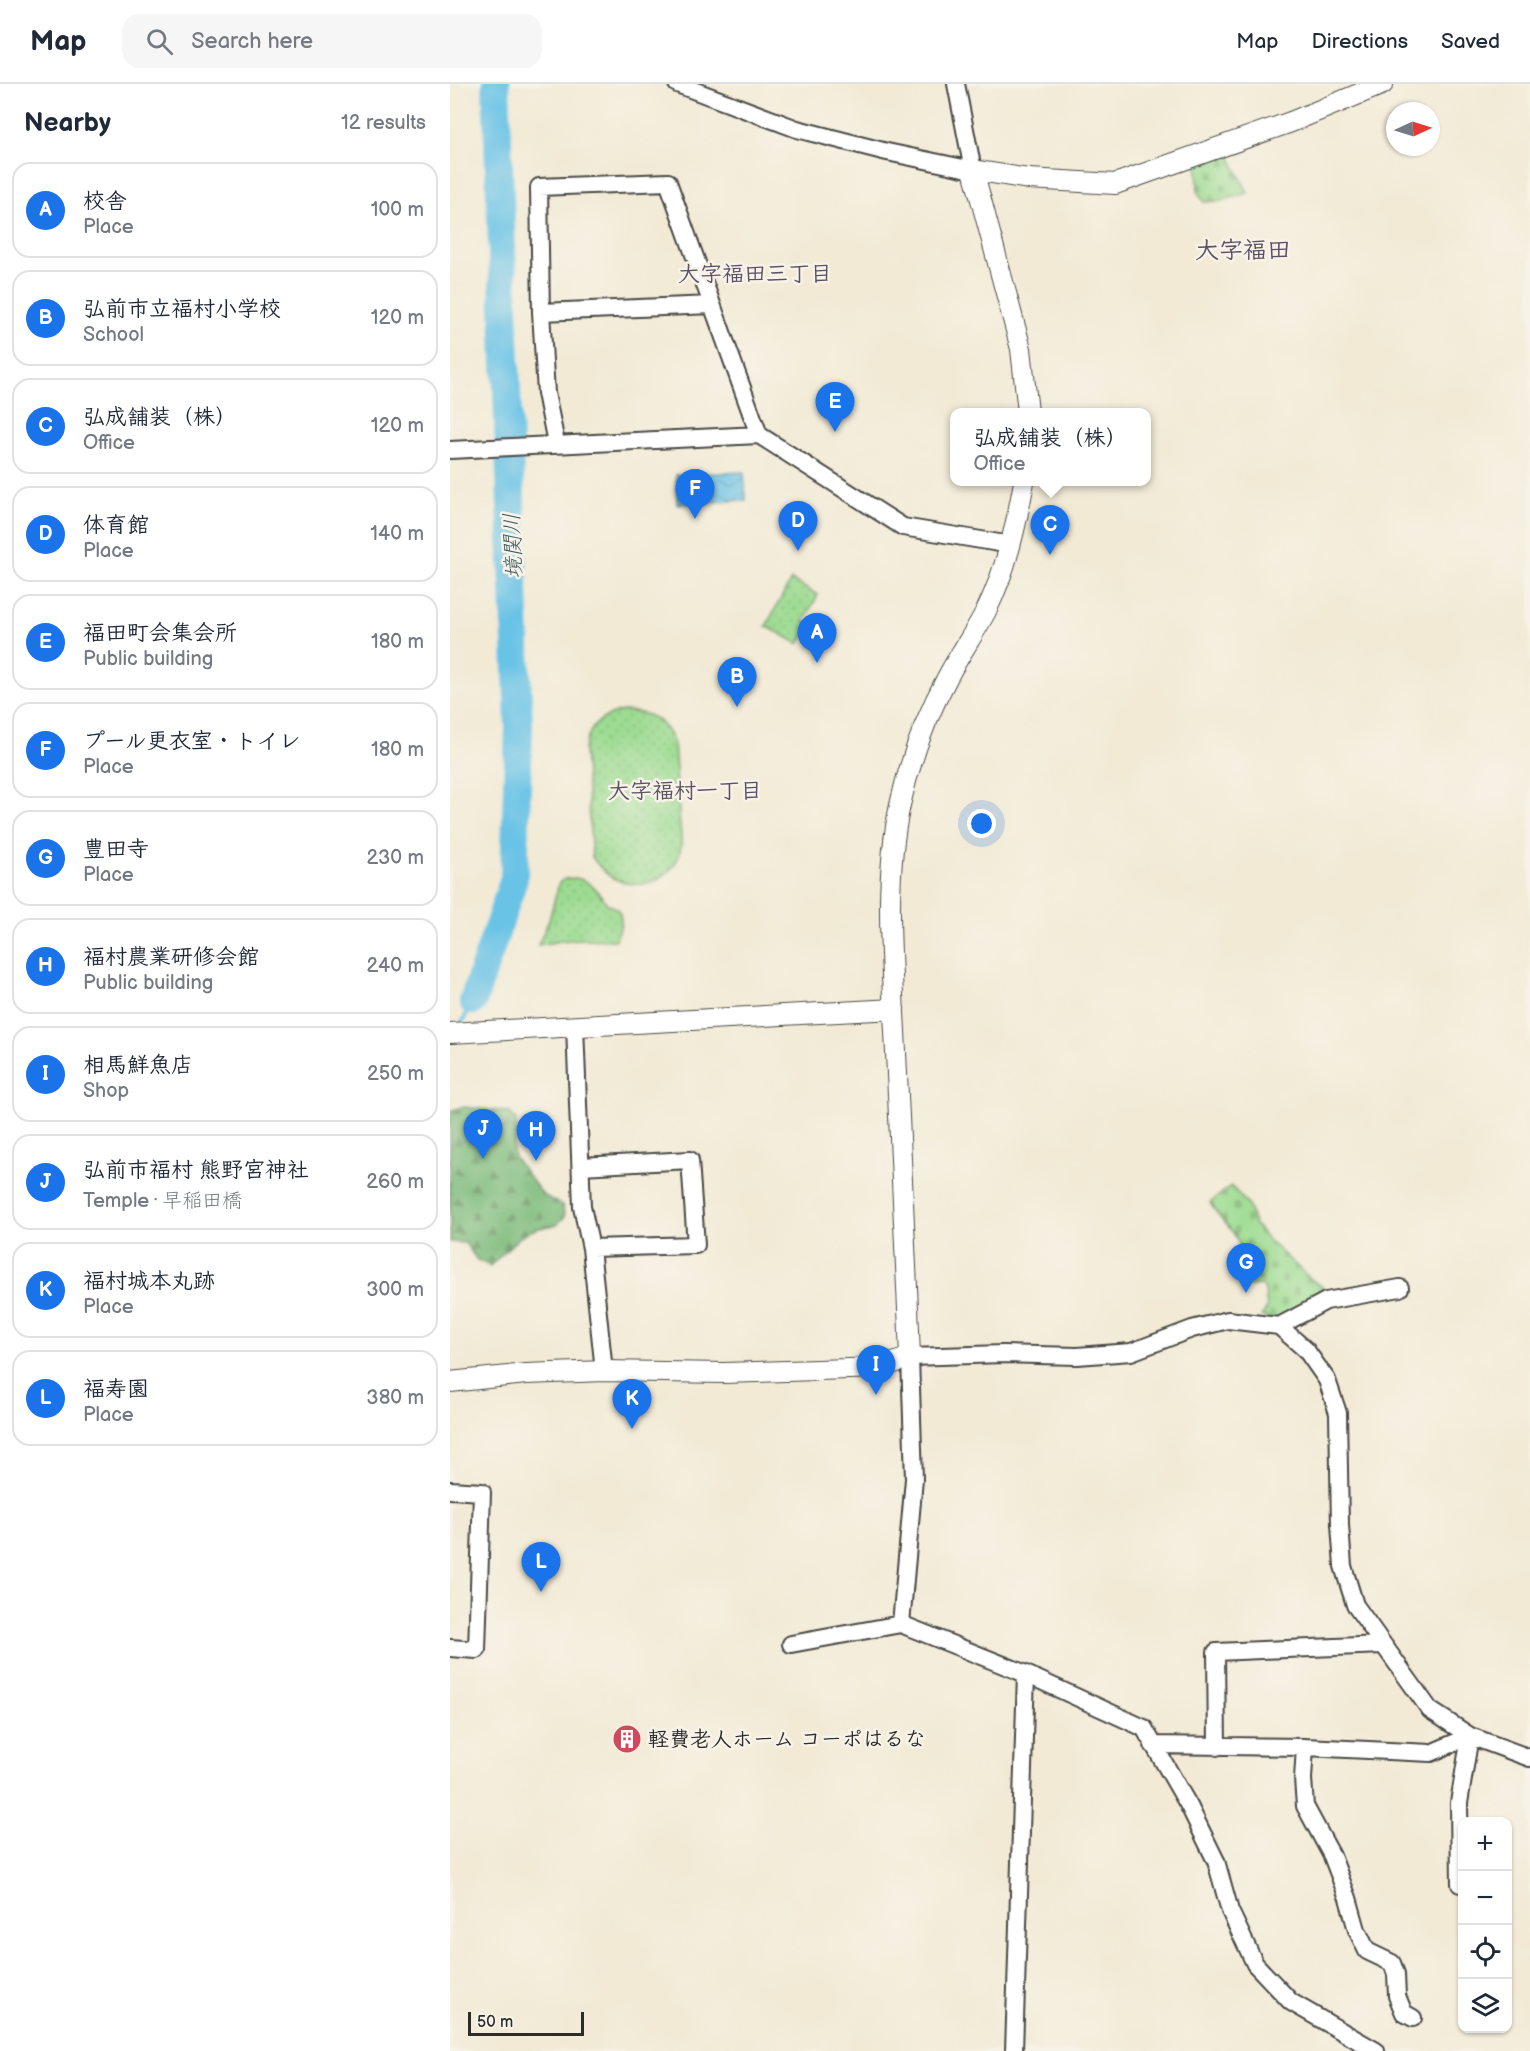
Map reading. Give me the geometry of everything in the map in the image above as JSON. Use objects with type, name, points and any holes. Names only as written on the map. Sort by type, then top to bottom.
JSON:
[{"type":"street","points":[[677,84],[796,129],[887,152],[972,170],[1029,179],[1115,184],[1291,122],[1376,85]]},
{"type":"street","points":[[956,84],[972,170],[1021,349],[1028,408]]},
{"type":"street","points":[[556,443],[546,393],[541,312],[539,187],[668,182],[759,435]]},
{"type":"street","points":[[541,312],[712,305]]},
{"type":"street","points":[[450,450],[532,444],[759,435],[903,527],[1011,545]]},
{"type":"street","points":[[901,1624],[914,1479],[894,1009],[890,888],[893,850],[899,807],[911,757],[928,714],[947,676],[986,612],[999,581],[1011,545],[1023,486]]},
{"type":"street","points":[[450,1033],[894,1009]]},
{"type":"street","points":[[575,1026],[582,1207],[591,1248],[604,1371]]},
{"type":"street","points":[[581,1166],[690,1160],[696,1245],[591,1248]]},
{"type":"street","points":[[450,1382],[526,1374],[604,1371],[724,1373],[880,1368],[910,1357],[1003,1354],[1077,1356],[1131,1352],[1192,1329],[1228,1320],[1279,1326],[1326,1301],[1400,1288]]},
{"type":"street","points":[[1279,1326],[1305,1350],[1328,1380],[1338,1413],[1343,1566],[1355,1605],[1430,1710],[1470,1736],[1530,1758]]},
{"type":"street","points":[[450,1490],[482,1492],[477,1650],[450,1648]]},
{"type":"street","points":[[791,1644],[901,1624],[1026,1674],[1144,1728],[1189,1806],[1216,1861],[1230,1911],[1255,1964],[1291,2002],[1376,2051]]},
{"type":"street","points":[[1218,1747],[1216,1652],[1383,1645]]},
{"type":"street","points":[[1014,2051],[1026,1674]]},
{"type":"street","points":[[1153,1745],[1305,1747],[1431,1753],[1470,1736]]},
{"type":"street","points":[[1460,1871],[1459,1803],[1470,1736]]},
{"type":"street","points":[[1305,1747],[1303,1779],[1305,1806],[1332,1856],[1357,1930],[1367,1951],[1392,1964],[1396,1974],[1397,1996],[1404,2013],[1413,2018]]},
{"type":"green space","points":[[1229,154],[1248,193],[1220,201],[1204,202],[1198,192],[1197,164]]},
{"type":"green space","points":[[791,580],[818,595],[804,621],[810,625],[799,644],[766,626]]},
{"type":"green space","points":[[623,711],[641,713],[654,718],[665,728],[674,744],[681,846],[672,868],[660,878],[645,884],[616,880],[606,873],[592,857],[584,750],[596,724],[607,716]]},
{"type":"green space","points":[[576,878],[590,885],[608,905],[618,910],[621,924],[615,940],[582,939],[538,945],[549,920],[559,883],[564,879]]},
{"type":"green space","points":[[465,1107],[509,1112],[516,1119],[517,1135],[513,1146],[514,1157],[543,1195],[562,1205],[565,1216],[557,1225],[526,1233],[490,1266],[477,1260],[465,1243],[450,1242],[450,1110]]},
{"type":"green space","points":[[1231,1186],[1248,1205],[1255,1225],[1270,1242],[1313,1281],[1334,1294],[1278,1321],[1261,1316],[1267,1309],[1265,1290],[1262,1285],[1246,1286],[1245,1272],[1239,1272],[1240,1248],[1234,1233],[1210,1203]]},
{"type":"water","points":[[744,472],[746,500],[677,504],[676,475]]},
{"type":"waterway","name":"境関川","points":[[473,1001],[514,879],[519,727],[496,84]]},
{"type":"waterway","points":[[460,1027],[473,1001]]},
{"type":"place","name":"福田町会集会所","points":[[835,432]]},
{"type":"place","name":"プール更衣室・トイレ","points":[[695,519]]},
{"type":"place","name":"体育館","points":[[798,551]]},
{"type":"place","name":"弘成舗装（株）","points":[[1050,555]]},
{"type":"place","name":"校舎","points":[[817,663]]},
{"type":"place","name":"弘前市立福村小学校","points":[[737,707]]},
{"type":"place","name":"弘前市福村 熊野宮神社","points":[[483,1159]]},
{"type":"place","name":"福村農業研修会館","points":[[536,1161]]},
{"type":"place","name":"豊田寺","points":[[1246,1293]]},
{"type":"place","name":"相馬鮮魚店","points":[[876,1395]]},
{"type":"place","name":"福村城本丸跡","points":[[632,1429]]},
{"type":"place","name":"福寿園","points":[[541,1592]]},
{"type":"place","name":"軽費老人ホーム コーポはるな","points":[[627,1739]]},
{"type":"district","name":"大字福田","points":[[1243,250]]},
{"type":"district","name":"大字福田三丁目","points":[[755,273]]},
{"type":"district","name":"大字福村一丁目","points":[[685,790]]}]
